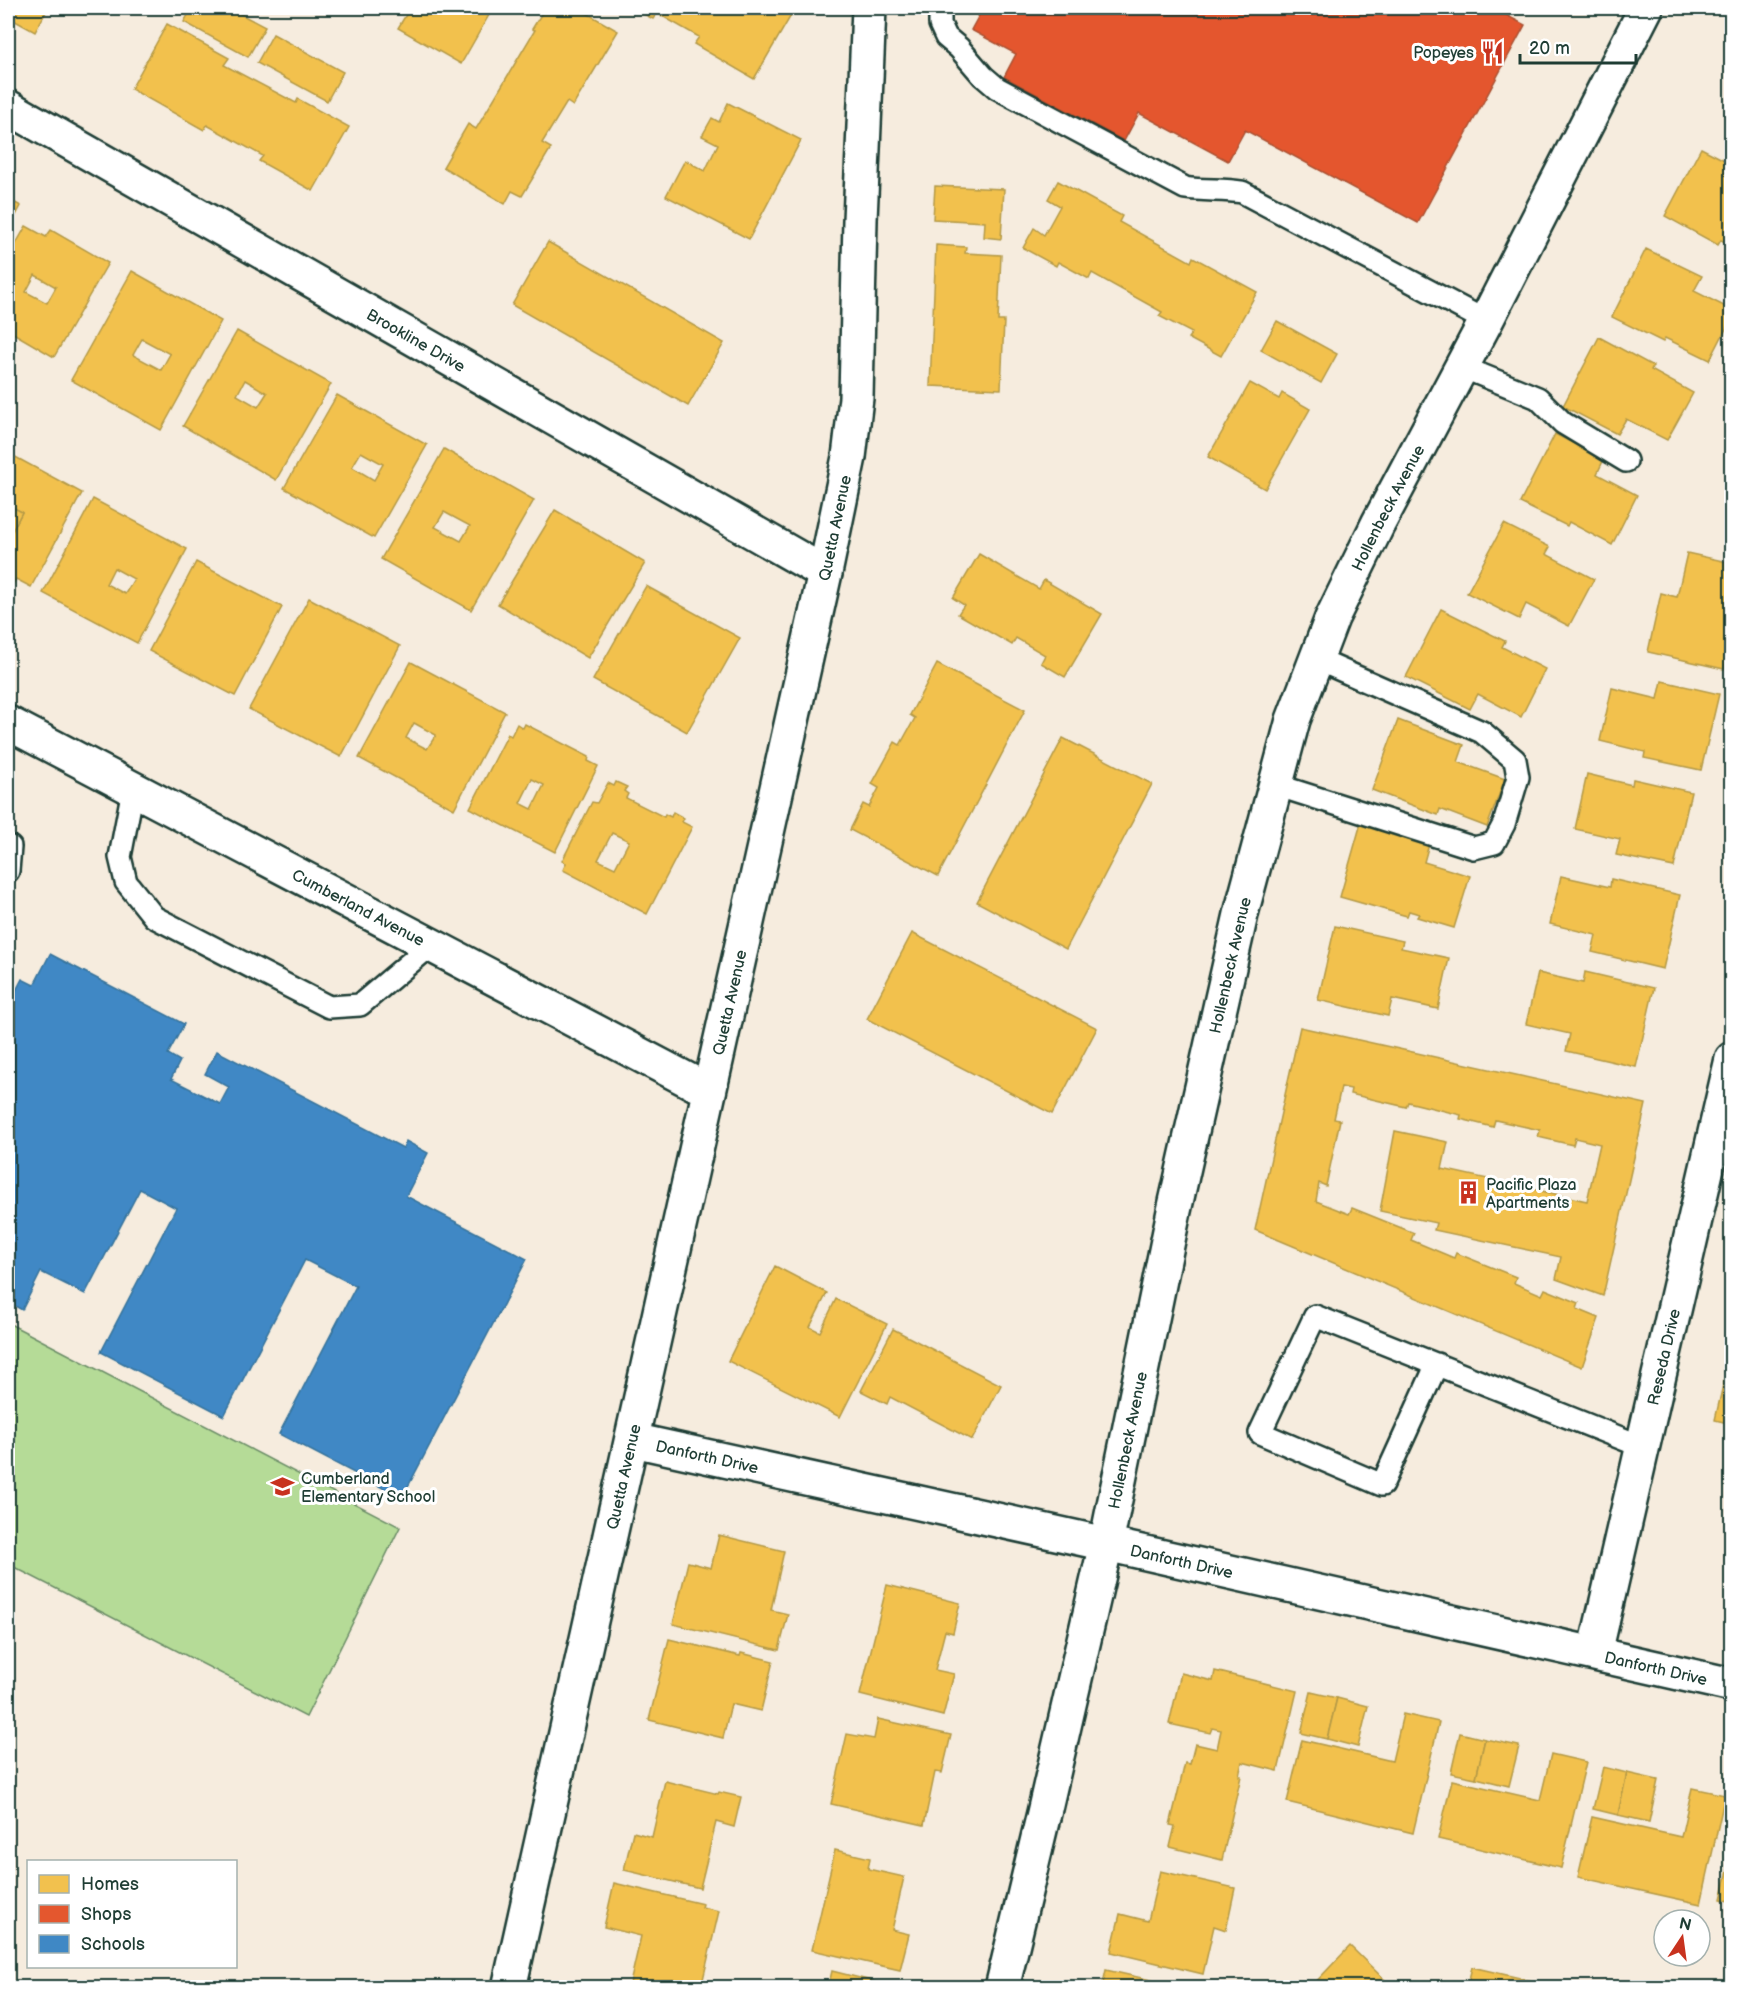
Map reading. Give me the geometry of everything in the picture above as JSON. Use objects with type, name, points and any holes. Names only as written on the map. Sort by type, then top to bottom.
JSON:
[{"type":"street","name":"Quetta Avenue","points":[[509,1988],[633,1440],[849,457],[856,398],[860,220],[869,8]]},
{"type":"street","name":"Hollenbeck Avenue","points":[[1002,1988],[1106,1544],[1174,1211],[1242,910],[1293,720],[1332,618],[1373,534],[1486,321],[1646,8]]},
{"type":"street","name":"Brookline Drive","points":[[8,107],[825,573]]},
{"type":"street","name":"Cumberland Avenue","points":[[8,723],[709,1091]]},
{"type":"street","name":"Reseda Drive","points":[[1595,1653],[1731,1059]]},
{"type":"street","name":"Danforth Drive","points":[[633,1440],[1731,1685]]},
{"type":"lane","points":[[940,8],[940,24],[946,37],[997,88],[1185,188],[1202,191],[1222,189],[1242,192],[1486,321]]},
{"type":"lane","points":[[1462,367],[1538,398],[1563,423],[1626,461]]},
{"type":"lane","points":[[1276,785],[1474,848],[1494,843],[1504,824],[1518,777],[1515,760],[1482,732],[1316,659]]},
{"type":"lane","points":[[133,789],[120,857],[126,882],[154,917],[329,1007],[360,1005],[431,945]]},
{"type":"lane","points":[[8,846],[10,847],[8,871]]},
{"type":"lane","points":[[1437,1364],[1382,1485],[1260,1433],[1315,1316],[1437,1364],[1643,1447]]},
{"type":"green space","points":[[8,1323],[400,1527],[306,1717],[8,1564]]},
{"type":"building: Homes","points":[[8,8],[48,8],[35,32],[8,17]]},
{"type":"building: Homes","points":[[192,8],[229,8],[265,27],[248,57],[184,22]]},
{"type":"building: Homes","points":[[410,8],[493,8],[461,64],[398,28]]},
{"type":"building: Homes","points":[[545,8],[578,8],[618,31],[573,106],[567,102],[542,143],[551,148],[522,196],[512,191],[505,204],[443,167],[468,124],[476,129],[535,30],[532,29]]},
{"type":"building: Homes","points":[[633,8],[785,8],[793,12],[754,79],[694,44],[699,37],[657,13],[653,19]]},
{"type":"building: Homes","points":[[167,24],[229,58],[224,65],[296,103],[298,99],[349,127],[313,191],[259,161],[263,156],[207,125],[204,130],[131,89]]},
{"type":"building: Homes","points":[[273,34],[343,72],[327,101],[257,63]]},
{"type":"building: Homes","points":[[728,103],[801,140],[749,239],[666,196],[685,160],[705,171],[718,144],[702,136],[712,118],[719,122]]},
{"type":"building: Homes","points":[[1701,148],[1732,164],[1732,245],[1721,240],[1718,245],[1665,216]]},
{"type":"building: Homes","points":[[1058,181],[1122,216],[1119,222],[1191,262],[1193,257],[1257,292],[1221,356],[1188,338],[1192,333],[1159,316],[1162,312],[1092,273],[1089,279],[1058,262],[1056,266],[1023,248],[1034,228],[1044,235],[1060,206],[1048,199]]},
{"type":"building: Homes","points":[[935,186],[1004,189],[1001,239],[984,237],[985,222],[933,219]]},
{"type":"building: Homes","points":[[8,199],[21,206],[8,230]]},
{"type":"building: Homes","points":[[26,226],[46,237],[51,230],[108,263],[54,357],[8,330],[8,258]],"holes":[[[35,275],[56,287],[47,303],[26,292]]]},
{"type":"building: Homes","points":[[548,242],[724,343],[688,406],[512,305]]},
{"type":"building: Homes","points":[[936,245],[966,247],[965,253],[1001,255],[998,321],[1004,321],[1001,389],[930,386]]},
{"type":"building: Homes","points":[[1646,249],[1702,276],[1694,291],[1732,310],[1732,317],[1710,360],[1665,338],[1663,342],[1612,317]]},
{"type":"building: Homes","points":[[132,271],[221,321],[161,430],[71,380]],"holes":[[[142,339],[170,354],[161,370],[133,355]]]},
{"type":"building: Homes","points":[[1277,321],[1337,354],[1321,383],[1261,350]]},
{"type":"building: Homes","points":[[237,331],[331,384],[276,480],[183,426]],"holes":[[[245,380],[267,393],[258,407],[237,395]]]},
{"type":"building: Homes","points":[[1599,337],[1653,366],[1651,370],[1693,393],[1667,440],[1626,419],[1617,434],[1563,406]]},
{"type":"building: Homes","points":[[1250,383],[1279,399],[1282,393],[1310,409],[1265,489],[1208,457]]},
{"type":"building: Homes","points":[[337,395],[427,445],[374,538],[284,488]],"holes":[[[361,452],[383,464],[374,480],[352,467]]]},
{"type":"building: Homes","points":[[1555,434],[1604,459],[1597,474],[1637,495],[1612,545],[1569,522],[1567,526],[1520,503]]},
{"type":"building: Homes","points":[[444,449],[534,500],[471,610],[381,559]],"holes":[[[444,512],[470,526],[461,541],[435,527]]]},
{"type":"building: Homes","points":[[8,453],[82,493],[31,587],[16,579],[12,586],[8,583],[8,533],[10,535],[22,512],[12,507],[8,515]]},
{"type":"building: Homes","points":[[93,499],[187,549],[137,643],[43,593]],"holes":[[[114,568],[134,579],[125,594],[106,584]]]},
{"type":"building: Homes","points":[[12,507],[22,512],[10,535],[8,515]]},
{"type":"building: Homes","points":[[555,510],[645,563],[588,658],[498,604]]},
{"type":"building: Homes","points":[[1504,524],[1550,547],[1546,554],[1594,579],[1569,626],[1526,604],[1519,619],[1467,593]]},
{"type":"building: Homes","points":[[1687,553],[1732,563],[1730,609],[1732,609],[1732,637],[1724,669],[1648,652],[1661,593],[1677,597]]},
{"type":"building: Homes","points":[[979,554],[1039,589],[1044,580],[1102,614],[1065,677],[1041,663],[1045,655],[1016,638],[1012,645],[958,614],[964,605],[953,598]]},
{"type":"building: Homes","points":[[196,562],[282,607],[235,696],[149,651]]},
{"type":"building: Homes","points":[[646,586],[740,638],[687,732],[593,680]]},
{"type":"building: Homes","points":[[309,598],[400,646],[341,757],[249,709]]},
{"type":"building: Homes","points":[[1441,609],[1505,641],[1502,647],[1545,669],[1521,717],[1478,694],[1470,709],[1406,677]]},
{"type":"building: Homes","points":[[411,662],[505,712],[454,809],[359,758]],"holes":[[[414,723],[436,735],[427,749],[406,738]]]},
{"type":"building: Homes","points":[[937,664],[1025,710],[938,876],[850,830],[863,804],[869,807],[879,788],[872,784],[895,742],[900,745],[915,718],[910,715]]},
{"type":"building: Homes","points":[[1662,681],[1719,694],[1701,770],[1644,758],[1645,752],[1600,741],[1612,688],[1658,699]]},
{"type":"building: Homes","points":[[1398,720],[1464,745],[1458,762],[1505,779],[1487,827],[1440,809],[1438,815],[1372,790]]},
{"type":"building: Homes","points":[[517,724],[523,728],[525,724],[589,757],[588,761],[598,766],[555,852],[470,808],[508,734],[511,736]],"holes":[[[532,779],[544,785],[532,809],[520,803]]]},
{"type":"building: Homes","points":[[1063,738],[1152,784],[1066,949],[977,902]]},
{"type":"building: Homes","points":[[1587,774],[1632,785],[1633,779],[1691,792],[1674,867],[1616,855],[1620,839],[1575,829]]},
{"type":"building: Homes","points":[[616,782],[627,787],[624,791],[628,794],[626,798],[664,817],[665,814],[671,817],[673,812],[684,818],[682,822],[692,827],[647,914],[563,870],[566,863],[562,861],[592,802],[597,803],[608,783],[614,786]],"holes":[[[612,833],[629,841],[615,868],[598,860]]]},
{"type":"building: Homes","points":[[1361,823],[1429,844],[1424,862],[1470,876],[1454,928],[1417,917],[1419,914],[1409,911],[1407,916],[1340,897]]},
{"type":"building: Homes","points":[[1561,876],[1610,887],[1611,879],[1680,895],[1663,969],[1592,952],[1596,935],[1550,924]]},
{"type":"building: Homes","points":[[1335,926],[1403,941],[1401,948],[1449,958],[1438,1009],[1392,999],[1388,1016],[1318,1000]]},
{"type":"building: Homes","points":[[912,933],[1097,1028],[1052,1114],[867,1019]]},
{"type":"building: Homes","points":[[1585,972],[1654,988],[1636,1067],[1566,1051],[1570,1034],[1526,1024],[1538,973],[1583,983]]},
{"type":"building: Homes","name":"Pacific Plaza Apartments","points":[[1300,1027],[1646,1104],[1603,1296],[1556,1279],[1561,1257],[1434,1230],[1436,1223],[1380,1211],[1395,1131],[1448,1142],[1442,1169],[1587,1201],[1600,1144],[1575,1138],[1573,1145],[1538,1137],[1540,1130],[1495,1120],[1493,1127],[1460,1119],[1461,1115],[1408,1102],[1406,1107],[1350,1094],[1351,1089],[1341,1087],[1334,1119],[1340,1120],[1326,1186],[1319,1183],[1316,1201],[1349,1214],[1352,1208],[1414,1233],[1411,1240],[1454,1258],[1456,1253],[1516,1277],[1514,1283],[1542,1295],[1545,1289],[1579,1303],[1577,1309],[1599,1318],[1582,1367],[1255,1230]]},
{"type":"building: Homes","points":[[775,1266],[827,1293],[810,1327],[820,1332],[836,1299],[887,1324],[840,1417],[728,1361]]},
{"type":"building: Homes","points":[[893,1329],[1001,1385],[972,1440],[890,1397],[887,1404],[861,1391]]},
{"type":"building: Homes","points":[[1732,1346],[1732,1424],[1715,1420]]},
{"type":"building: Homes","points":[[719,1535],[784,1551],[771,1610],[788,1614],[779,1650],[673,1624],[688,1562],[711,1568]]},
{"type":"building: Homes","points":[[887,1585],[960,1603],[953,1633],[945,1631],[935,1670],[954,1674],[943,1716],[860,1695]]},
{"type":"building: Homes","points":[[669,1639],[740,1656],[741,1653],[773,1661],[761,1711],[731,1704],[723,1738],[649,1720]]},
{"type":"building: Homes","points":[[1215,1671],[1297,1691],[1278,1771],[1242,1762],[1239,1776],[1241,1776],[1222,1860],[1170,1847],[1175,1826],[1170,1825],[1185,1763],[1190,1764],[1195,1744],[1217,1749],[1221,1730],[1212,1728],[1210,1733],[1169,1724],[1181,1673],[1213,1681]]},
{"type":"building: Homes","points":[[1311,1692],[1337,1698],[1327,1739],[1301,1733]]},
{"type":"building: Homes","points":[[1337,1698],[1368,1706],[1358,1747],[1327,1739]]},
{"type":"building: Homes","points":[[1403,1714],[1439,1722],[1413,1833],[1287,1802],[1302,1740],[1392,1761]]},
{"type":"building: Homes","points":[[878,1719],[951,1735],[942,1773],[935,1772],[924,1825],[831,1804],[847,1734],[874,1739]]},
{"type":"building: Homes","points":[[1460,1733],[1485,1739],[1476,1778],[1451,1773]]},
{"type":"building: Homes","points":[[1485,1739],[1519,1746],[1509,1786],[1476,1778]]},
{"type":"building: Homes","points":[[1551,1754],[1586,1762],[1561,1868],[1438,1839],[1452,1780],[1540,1800]]},
{"type":"building: Homes","points":[[1603,1767],[1627,1773],[1618,1815],[1593,1809]]},
{"type":"building: Homes","points":[[1627,1773],[1658,1780],[1649,1822],[1618,1815]]},
{"type":"building: Homes","points":[[665,1781],[718,1794],[719,1792],[741,1797],[734,1827],[716,1822],[700,1888],[624,1870],[633,1832],[652,1837]]},
{"type":"building: Homes","points":[[1692,1788],[1725,1795],[1701,1904],[1578,1877],[1592,1817],[1681,1837]]},
{"type":"building: Homes","points":[[835,1850],[870,1858],[868,1869],[904,1877],[892,1930],[909,1934],[900,1970],[812,1950]]},
{"type":"building: Homes","points":[[1732,1854],[1732,1902],[1721,1899]]},
{"type":"building: Homes","points":[[1160,1871],[1235,1888],[1226,1930],[1214,1926],[1203,1974],[1111,1952],[1120,1914],[1148,1921]]},
{"type":"building: Homes","points":[[614,1883],[703,1904],[702,1907],[719,1911],[701,1988],[629,1988],[641,1936],[604,1927]]},
{"type":"building: Homes","points":[[1350,1946],[1393,1988],[1310,1988]]},
{"type":"building: Homes","points":[[1472,1967],[1550,1985],[1550,1988],[1467,1988]]},
{"type":"building: Homes","points":[[1106,1970],[1160,1982],[1159,1988],[1102,1988]]},
{"type":"building: Homes","points":[[832,1971],[884,1984],[884,1988],[828,1988]]},
{"type":"building: Shops","points":[[983,8],[1493,8],[1525,25],[1418,223],[1245,130],[1228,161],[1139,113],[1124,141],[1004,77],[1016,54],[971,30]]},
{"type":"building: Schools","points":[[50,954],[184,1024],[168,1054],[180,1061],[171,1079],[220,1104],[229,1087],[205,1074],[217,1051],[403,1148],[406,1141],[428,1153],[406,1196],[527,1259],[402,1498],[279,1434],[356,1286],[305,1260],[224,1416],[101,1352],[176,1208],[140,1189],[85,1294],[41,1272],[22,1310],[8,1302],[8,1006],[22,979],[34,985]]},
{"type":"place","name":"Popeyes","points":[[1492,52]]},
{"type":"place","name":"Pacific Plaza Apartments","points":[[1468,1193]]},
{"type":"place","name":"Cumberland Elementary School","points":[[283,1487]]}]
